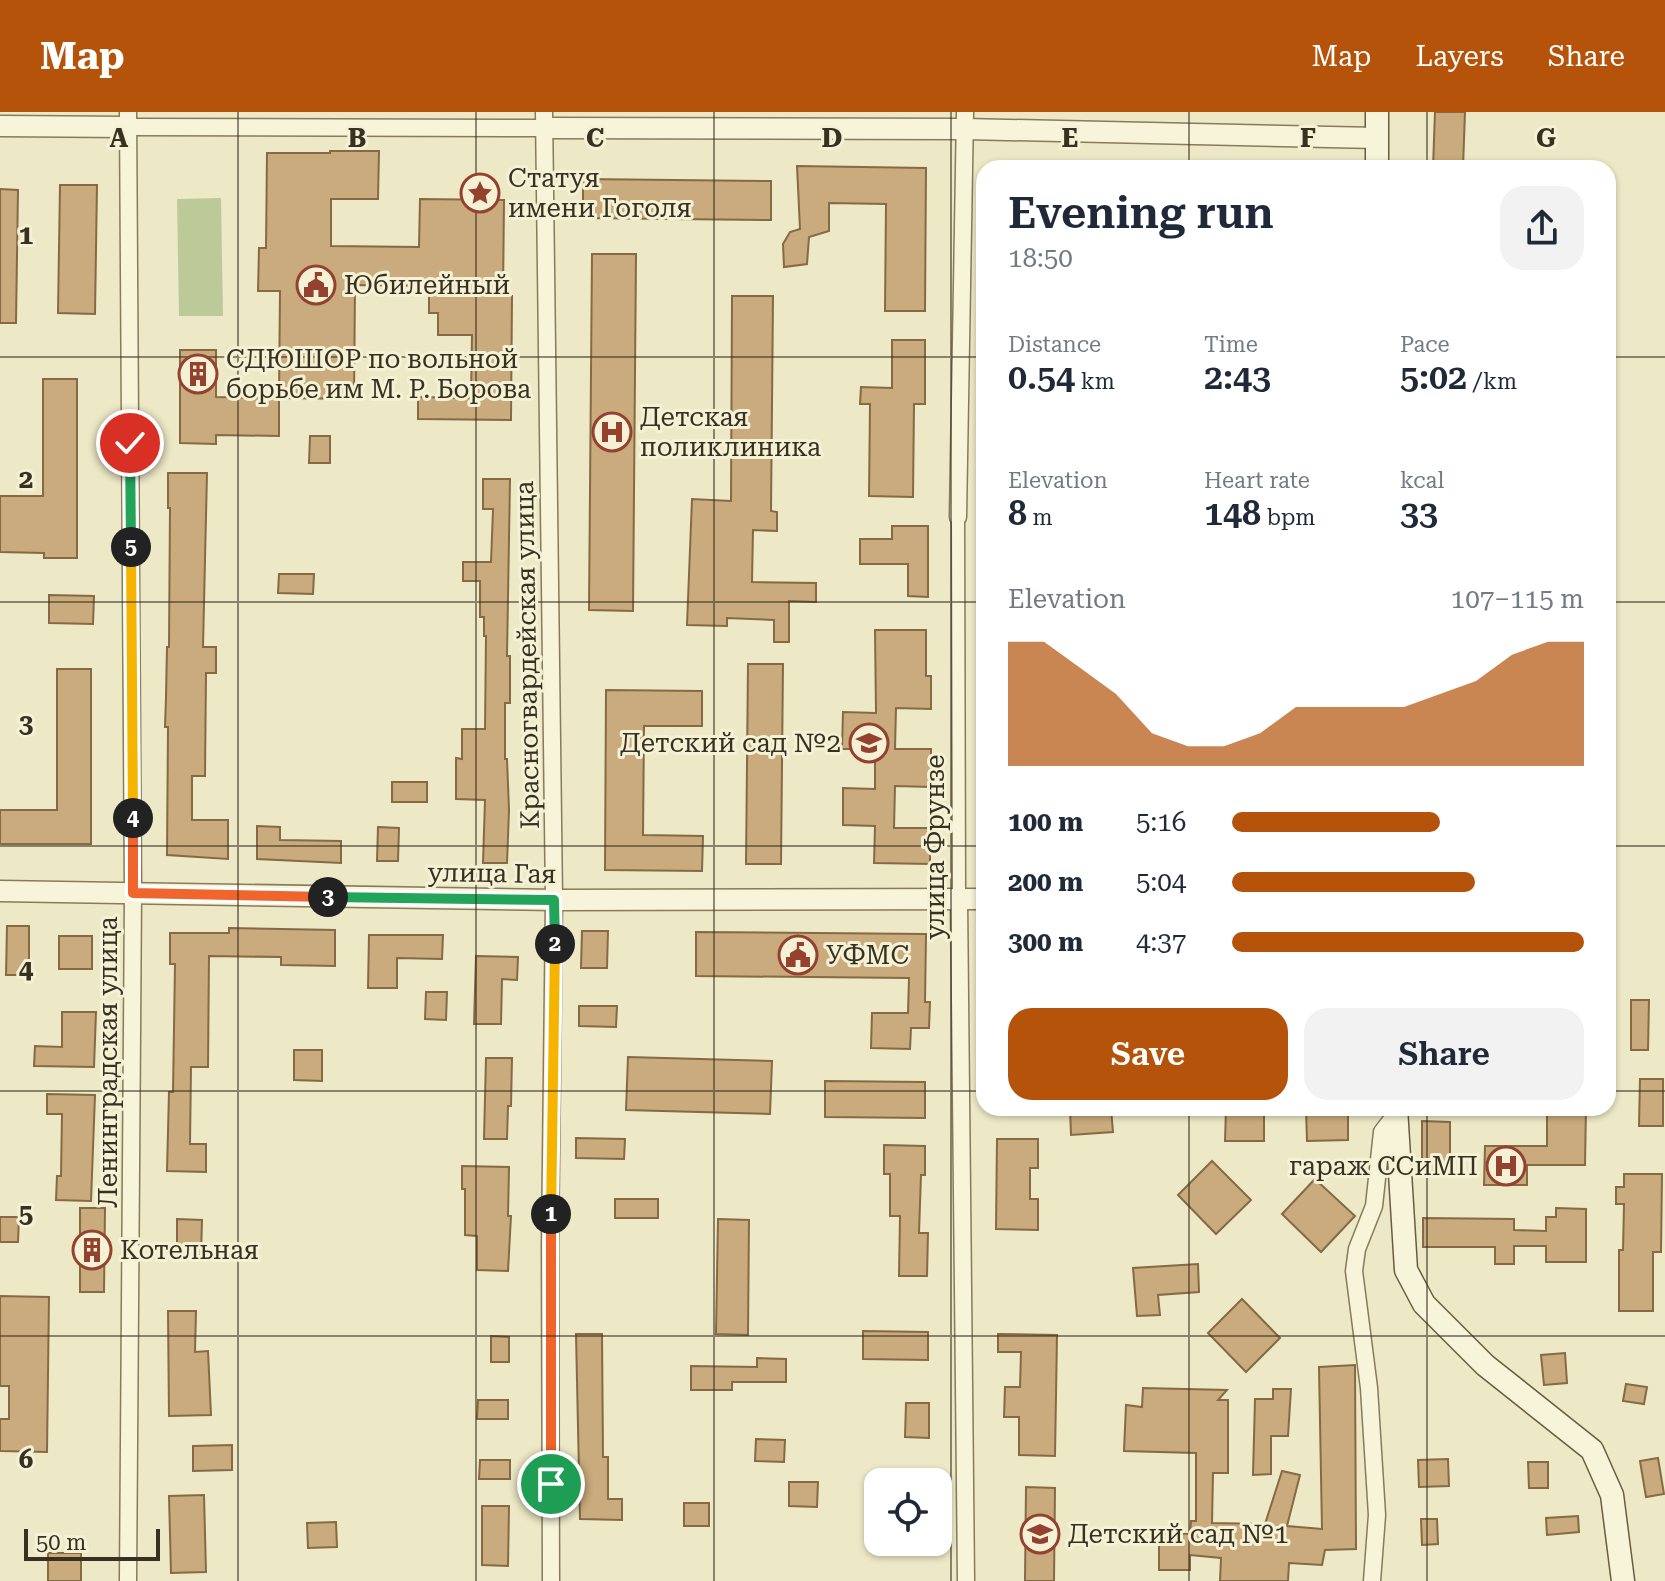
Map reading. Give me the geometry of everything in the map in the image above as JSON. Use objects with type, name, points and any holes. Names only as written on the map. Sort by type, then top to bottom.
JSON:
[{"type":"main road","points":[[1377,112],[1377,160]]},
{"type":"main road","points":[[1389,1116],[1406,1270],[1424,1304],[1485,1365],[1592,1450],[1612,1495],[1623,1581]]},
{"type":"street","points":[[0,126],[128,119],[965,121],[1377,138]]},
{"type":"street","name":"Ленинградская улица","points":[[128,119],[133,893],[128,1581]]},
{"type":"street","name":"Красногвардейская улица","points":[[544,120],[554,900],[550,1245],[551,1581]]},
{"type":"street","name":"улица Фрунзе","points":[[965,121],[958,517],[966,1581]]},
{"type":"street","name":"улица Гая","points":[[0,891],[554,900],[976,899]]},
{"type":"street","points":[[1372,1581],[1377,1515],[1369,1388],[1354,1271],[1357,1249],[1374,1206],[1389,1116]]},
{"type":"green space","points":[[221,198],[223,316],[179,316],[177,199]]},
{"type":"building","points":[[1435,112],[1465,112],[1463,160],[1433,160]]},
{"type":"building","points":[[379,151],[378,199],[331,199],[331,246],[419,247],[420,199],[504,200],[503,296],[512,296],[511,420],[418,419],[418,397],[471,398],[472,335],[438,335],[438,313],[429,313],[429,286],[355,285],[354,399],[279,398],[280,291],[258,291],[259,248],[266,248],[267,153]]},
{"type":"building","points":[[797,166],[926,168],[925,311],[885,311],[886,204],[829,203],[829,231],[809,237],[807,264],[784,267],[783,244],[790,232],[800,229]]},
{"type":"building","points":[[583,179],[771,181],[771,220],[583,218]]},
{"type":"building","points":[[60,185],[97,185],[95,314],[58,313]]},
{"type":"building","points":[[0,189],[18,190],[16,323],[0,323]]},
{"type":"building","name":"Детская поликлиника","points":[[592,254],[636,254],[633,611],[589,610]]},
{"type":"building","points":[[732,296],[773,296],[771,511],[777,512],[777,531],[753,530],[752,582],[816,583],[816,602],[789,601],[789,642],[774,642],[774,620],[727,618],[727,626],[687,625],[692,499],[731,501]]},
{"type":"building","points":[[892,340],[925,340],[925,404],[914,404],[913,497],[869,496],[870,404],[860,404],[861,387],[892,388]]},
{"type":"building","name":"СДЮШОР по вольной борьбе им М. Р. Борова","points":[[180,350],[216,350],[216,397],[279,398],[279,436],[216,435],[216,444],[180,443]]},
{"type":"building","points":[[43,379],[77,379],[77,558],[44,558],[44,553],[0,552],[0,496],[43,496]]},
{"type":"building","points":[[310,436],[330,436],[330,463],[309,463]]},
{"type":"building","points":[[168,473],[207,473],[203,647],[216,647],[216,673],[206,673],[205,776],[192,776],[192,820],[228,820],[228,859],[167,855]]},
{"type":"building","points":[[483,479],[510,479],[507,656],[510,656],[510,703],[505,703],[509,810],[507,863],[483,863],[485,800],[456,799],[456,758],[462,759],[462,729],[485,729],[486,636],[484,617],[480,617],[480,581],[463,581],[463,562],[491,562],[493,509],[483,509]]},
{"type":"building","points":[[892,526],[928,526],[928,597],[908,596],[908,564],[860,564],[860,539],[892,539]]},
{"type":"building","points":[[279,574],[314,574],[313,594],[278,593]]},
{"type":"building","points":[[49,595],[94,596],[93,624],[49,623]]},
{"type":"building","points":[[875,630],[926,630],[926,676],[931,676],[931,709],[896,708],[895,749],[931,749],[931,787],[895,786],[894,828],[930,828],[930,864],[874,863],[875,826],[843,825],[843,788],[875,789],[875,749],[842,749],[843,712],[876,713]]},
{"type":"building","points":[[748,664],[783,664],[781,864],[746,864]]},
{"type":"building","points":[[57,669],[91,669],[91,844],[0,844],[0,810],[57,810]]},
{"type":"building","points":[[606,690],[702,691],[702,726],[644,726],[643,835],[703,836],[702,871],[605,870]]},
{"type":"building","points":[[392,782],[427,782],[427,802],[392,802]]},
{"type":"building","points":[[257,826],[280,827],[280,840],[341,841],[341,863],[257,859]]},
{"type":"building","points":[[378,827],[399,828],[398,861],[377,861]]},
{"type":"building","points":[[7,926],[29,926],[29,975],[6,975]]},
{"type":"building","points":[[229,928],[335,930],[335,966],[281,965],[281,957],[209,956],[208,1067],[191,1067],[190,1144],[206,1144],[206,1172],[167,1171],[169,1092],[173,1092],[175,964],[170,964],[170,933],[229,933]]},
{"type":"building","points":[[582,931],[608,931],[607,968],[581,968]]},
{"type":"building","name":"УФМС","points":[[696,932],[926,934],[925,1002],[930,1002],[929,1028],[911,1028],[910,1049],[871,1048],[872,1013],[908,1013],[909,978],[696,976]]},
{"type":"building","points":[[369,935],[443,935],[442,959],[397,958],[397,988],[368,988]]},
{"type":"building","points":[[59,936],[92,936],[92,969],[59,969]]},
{"type":"building","points":[[476,956],[518,957],[517,980],[502,979],[501,1024],[474,1024]]},
{"type":"building","points":[[426,992],[447,992],[446,1020],[425,1019]]},
{"type":"building","points":[[1631,1000],[1649,1000],[1648,1050],[1631,1050]]},
{"type":"building","points":[[579,1006],[617,1006],[616,1027],[579,1026]]},
{"type":"building","points":[[62,1012],[96,1012],[94,1067],[34,1066],[35,1046],[62,1047]]},
{"type":"building","points":[[294,1050],[322,1050],[322,1081],[294,1080]]},
{"type":"building","points":[[628,1057],[772,1061],[770,1114],[626,1110]]},
{"type":"building","points":[[486,1058],[512,1058],[507,1139],[484,1139]]},
{"type":"building","points":[[1640,1079],[1663,1079],[1663,1126],[1639,1126]]},
{"type":"building","points":[[825,1081],[925,1082],[925,1118],[825,1117]]},
{"type":"building","points":[[47,1094],[95,1095],[91,1201],[56,1200],[57,1176],[61,1176],[62,1114],[47,1114]]},
{"type":"building","points":[[1070,1116],[1112,1116],[1113,1132],[1071,1135]]},
{"type":"building","points":[[1226,1116],[1264,1116],[1264,1141],[1225,1141]]},
{"type":"building","points":[[1306,1116],[1348,1116],[1348,1140],[1307,1141]]},
{"type":"building","points":[[1547,1116],[1586,1116],[1585,1165],[1527,1165],[1527,1185],[1484,1185],[1485,1146],[1547,1146]]},
{"type":"building","name":"гараж ССиМП","points":[[1422,1121],[1450,1122],[1450,1175],[1422,1175]]},
{"type":"building","points":[[576,1138],[625,1139],[624,1159],[576,1158]]},
{"type":"building","points":[[997,1139],[1038,1139],[1038,1168],[1030,1168],[1030,1199],[1038,1199],[1038,1230],[996,1229]]},
{"type":"building","points":[[884,1145],[925,1146],[919,1233],[928,1233],[927,1276],[899,1276],[900,1216],[890,1216],[890,1174],[884,1174]]},
{"type":"building","points":[[1212,1161],[1251,1200],[1216,1234],[1178,1195]]},
{"type":"building","points":[[462,1166],[509,1167],[508,1216],[511,1216],[508,1271],[477,1270],[477,1236],[465,1235]]},
{"type":"building","points":[[1624,1174],[1662,1174],[1661,1252],[1653,1252],[1653,1311],[1619,1311],[1619,1250],[1623,1250],[1624,1204],[1616,1204],[1616,1187],[1624,1187]]},
{"type":"building","points":[[1315,1179],[1355,1216],[1321,1252],[1282,1214]]},
{"type":"building","points":[[615,1199],[658,1199],[658,1218],[615,1218]]},
{"type":"building","name":"Котельная","points":[[80,1208],[105,1208],[104,1292],[80,1292]]},
{"type":"building","points":[[1556,1208],[1586,1209],[1586,1262],[1546,1262],[1546,1246],[1514,1246],[1514,1264],[1495,1264],[1495,1247],[1423,1247],[1423,1218],[1514,1219],[1514,1230],[1546,1231],[1546,1217],[1556,1217]]},
{"type":"building","points":[[0,1217],[19,1217],[18,1242],[0,1242]]},
{"type":"building","points":[[177,1219],[202,1220],[201,1255],[177,1255]]},
{"type":"building","points":[[718,1219],[749,1220],[748,1335],[716,1334]]},
{"type":"building","points":[[1198,1264],[1199,1292],[1158,1295],[1160,1315],[1137,1316],[1133,1268]]},
{"type":"building","points":[[0,1296],[49,1297],[47,1452],[0,1451],[0,1419],[9,1419],[9,1386],[0,1386]]},
{"type":"building","points":[[1242,1299],[1280,1338],[1246,1372],[1208,1333]]},
{"type":"building","points":[[168,1311],[196,1311],[195,1352],[208,1351],[211,1415],[169,1416]]},
{"type":"building","points":[[863,1331],[928,1332],[928,1360],[863,1359]]},
{"type":"building","points":[[576,1334],[602,1334],[603,1457],[608,1457],[608,1499],[622,1499],[622,1520],[580,1519]]},
{"type":"building","points":[[998,1334],[1057,1335],[1055,1456],[1019,1455],[1019,1417],[1004,1417],[1005,1387],[1020,1387],[1021,1352],[998,1352]]},
{"type":"building","points":[[491,1336],[509,1337],[509,1362],[491,1362]]},
{"type":"building","points":[[1565,1353],[1567,1383],[1544,1385],[1541,1355]]},
{"type":"building","points":[[757,1358],[786,1359],[786,1382],[732,1382],[732,1390],[691,1390],[691,1366],[757,1367]]},
{"type":"building","points":[[1355,1365],[1356,1549],[1325,1550],[1322,1565],[1289,1563],[1288,1581],[1220,1581],[1221,1558],[1190,1555],[1190,1570],[1159,1570],[1159,1533],[1190,1534],[1191,1521],[1196,1521],[1196,1453],[1124,1451],[1126,1405],[1142,1407],[1143,1388],[1227,1390],[1218,1400],[1228,1400],[1228,1473],[1213,1473],[1212,1523],[1265,1524],[1282,1471],[1300,1475],[1287,1526],[1322,1529],[1319,1367]]},
{"type":"building","points":[[1626,1384],[1647,1387],[1644,1404],[1623,1401]]},
{"type":"building","points":[[1273,1389],[1291,1389],[1288,1436],[1271,1436],[1271,1474],[1253,1475],[1255,1399],[1273,1399]]},
{"type":"building","points":[[478,1400],[508,1400],[508,1419],[477,1419]]},
{"type":"building","points":[[906,1403],[929,1403],[929,1438],[905,1437]]},
{"type":"building","points":[[756,1439],[785,1440],[784,1462],[755,1461]]},
{"type":"building","points":[[232,1445],[232,1470],[193,1471],[193,1446]]},
{"type":"building","points":[[1658,1458],[1664,1494],[1646,1497],[1640,1461]]},
{"type":"building","points":[[1448,1459],[1449,1486],[1419,1487],[1418,1460]]},
{"type":"building","points":[[480,1460],[510,1460],[510,1479],[479,1479]]},
{"type":"building","points":[[1528,1462],[1548,1462],[1548,1488],[1529,1488]]},
{"type":"building","points":[[789,1482],[818,1482],[817,1507],[789,1506]]},
{"type":"building","name":"Детский сад №1","points":[[1026,1487],[1055,1488],[1054,1581],[1025,1581]]},
{"type":"building","points":[[204,1495],[206,1572],[171,1573],[169,1496]]},
{"type":"building","points":[[684,1503],[709,1503],[709,1526],[684,1526]]},
{"type":"building","points":[[482,1506],[509,1506],[508,1566],[482,1565]]},
{"type":"building","points":[[1578,1516],[1579,1532],[1547,1535],[1546,1518]]},
{"type":"building","points":[[1421,1519],[1437,1519],[1438,1544],[1422,1545]]},
{"type":"building","points":[[336,1522],[337,1547],[308,1548],[307,1523]]},
{"type":"building","points":[[48,1553],[81,1553],[81,1581],[48,1581]]},
{"type":"place","name":"Статуя имени Гоголя","points":[[480,193]]},
{"type":"place","name":"Юбилейный","points":[[316,285]]},
{"type":"place","name":"СДЮШОР по вольной борьбе им М. Р. Борова","points":[[198,374]]},
{"type":"place","name":"Детская поликлиника","points":[[612,432]]},
{"type":"place","name":"Детский сад №2","points":[[869,743]]},
{"type":"place","name":"УФМС","points":[[798,955]]},
{"type":"place","name":"гараж ССиМП","points":[[1506,1166]]},
{"type":"place","name":"Котельная","points":[[92,1250]]},
{"type":"place","name":"Детский сад №1","points":[[1040,1534]]},
{"type":"route","points":[[130,443],[133,893],[554,900],[555,1028],[550,1151],[551,1484]]}]
